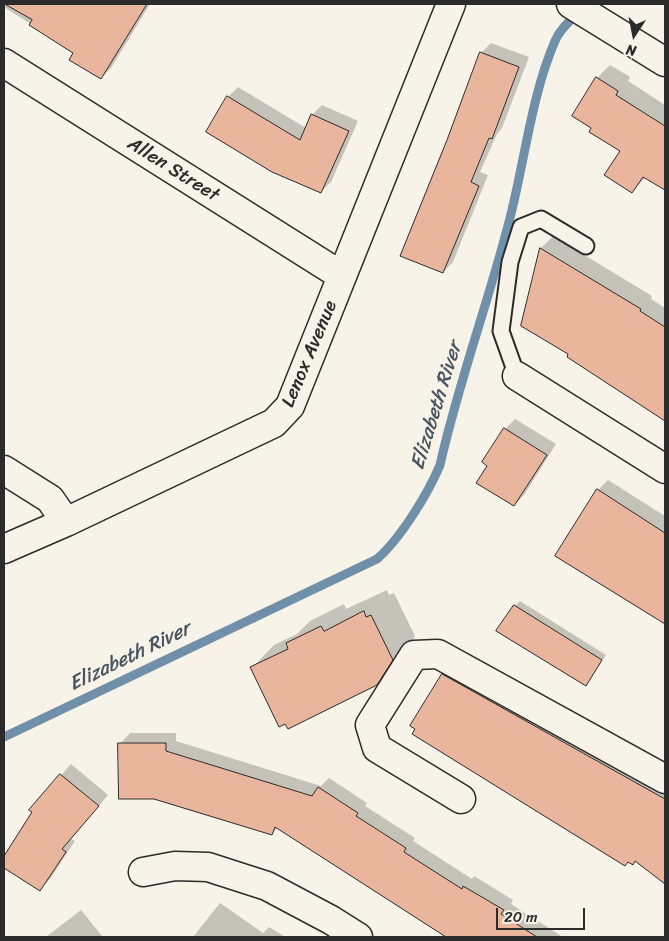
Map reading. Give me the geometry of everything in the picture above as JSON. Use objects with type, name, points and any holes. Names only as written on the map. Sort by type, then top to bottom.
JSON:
[{"type":"street","name":"Lenox Avenue","points":[[4,549],[66,522],[274,423],[283,415],[290,406],[451,4]]},
{"type":"street","points":[[571,4],[665,62]]},
{"type":"street","name":"Allen Street","points":[[4,63],[342,276]]},
{"type":"street","points":[[517,376],[665,469]]},
{"type":"street","points":[[4,470],[50,499],[66,522]]},
{"type":"street","points":[[461,799],[377,748],[370,725],[414,655],[438,654],[665,779]]},
{"type":"street","points":[[143,872],[175,866],[208,867],[267,886],[331,920],[358,937]]},
{"type":"lane","points":[[517,376],[501,331],[510,262],[521,227],[541,219],[586,246]]},
{"type":"building","points":[[5,4],[147,4],[101,79],[69,60],[73,53],[29,25],[32,20]]},
{"type":"building","points":[[480,52],[519,67],[492,139],[489,138],[471,182],[479,186],[443,273],[400,256]]},
{"type":"building","points":[[596,77],[618,91],[616,95],[665,126],[665,190],[643,177],[632,193],[604,175],[620,151],[589,132],[591,128],[572,116]]},
{"type":"building","points":[[227,96],[300,140],[311,114],[349,131],[321,193],[272,172],[206,132]]},
{"type":"building","points":[[540,248],[641,309],[640,311],[665,327],[665,421],[567,357],[568,354],[521,326]]},
{"type":"building","points":[[504,428],[547,455],[514,506],[476,483],[487,466],[482,462]]},
{"type":"building","points":[[597,489],[665,533],[665,624],[555,556]]},
{"type":"building","points":[[514,605],[602,660],[586,686],[496,631]]},
{"type":"building","points":[[364,611],[366,617],[371,615],[393,660],[377,685],[288,729],[285,724],[279,727],[250,667],[288,649],[286,643],[321,626],[324,631]]},
{"type":"building","points":[[442,674],[665,799],[665,884],[635,861],[633,865],[628,862],[625,866],[412,734],[415,729],[410,726]]},
{"type":"building","points":[[118,743],[166,743],[166,751],[312,796],[318,787],[358,813],[356,816],[406,848],[404,852],[462,889],[463,886],[504,910],[501,914],[537,937],[446,937],[275,827],[272,835],[154,799],[119,799]]},
{"type":"building","points":[[60,774],[99,806],[62,849],[66,852],[40,891],[4,868],[4,856],[32,812],[29,810]]},
{"type":"waterway","name":"Elizabeth River","points":[[4,737],[377,559],[395,540],[421,502],[440,465],[456,402],[511,214],[540,83],[557,37],[579,12]]}]
